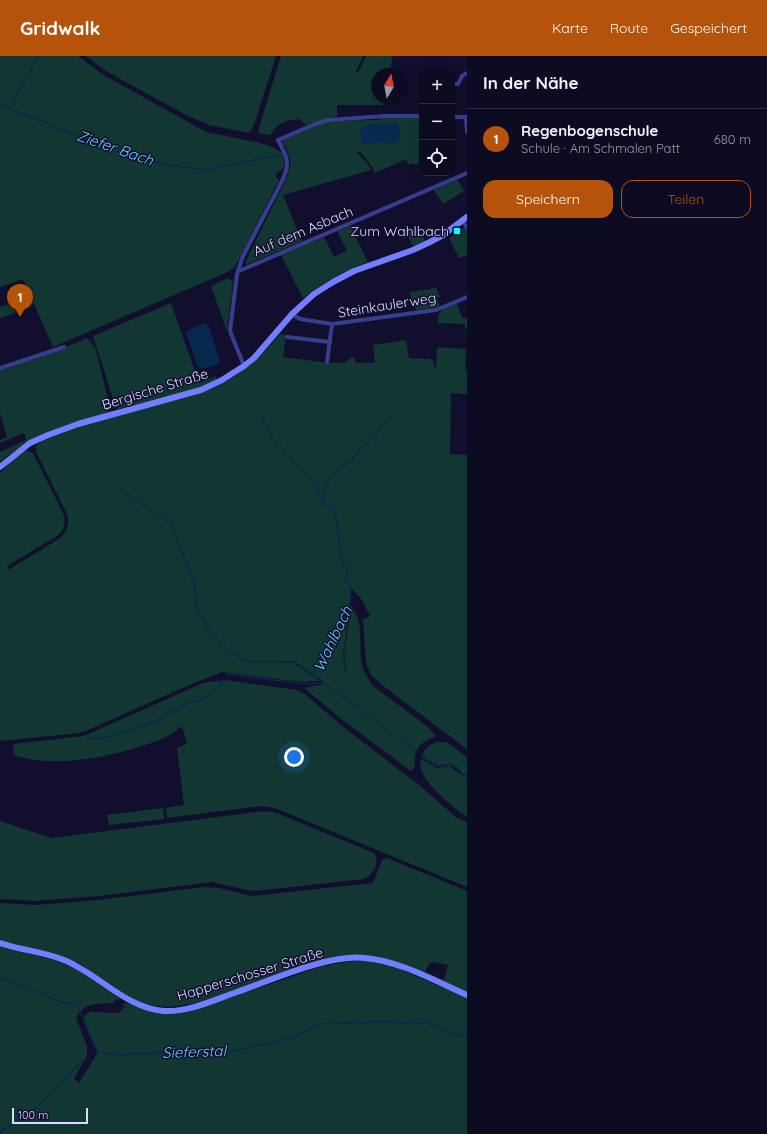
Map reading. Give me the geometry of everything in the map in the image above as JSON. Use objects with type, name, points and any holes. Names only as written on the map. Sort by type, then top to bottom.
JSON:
[{"type":"main road","name":"Bergische Straße","points":[[0,467],[30,444],[48,435],[78,424],[201,390],[222,380],[244,366],[259,352],[292,314],[314,294],[354,271],[413,250],[443,235],[465,219]]},
{"type":"main road","name":"Happerschosser Straße","points":[[0,943],[64,960],[84,970],[125,998],[138,1004],[163,1011],[190,1008],[315,965],[350,958],[364,958],[395,964],[467,995]]},
{"type":"street","points":[[455,84],[458,84],[462,76],[467,73]]},
{"type":"street","points":[[244,366],[230,331],[238,272],[244,256],[282,181],[287,168],[288,162],[278,140],[328,120],[385,116],[419,116]]},
{"type":"street","points":[[455,117],[466,117],[467,132]]},
{"type":"street","name":"Auf dem Asbach","points":[[238,272],[241,269],[467,172]]},
{"type":"street","points":[[465,219],[467,228]]},
{"type":"street","name":"Steinkaulerweg","points":[[292,314],[300,319],[332,324],[436,310],[467,297]]},
{"type":"street","name":"Steinkaulerweg","points":[[327,362],[332,324]]},
{"type":"street","points":[[287,337],[330,342]]},
{"type":"street","points":[[0,368],[64,347]]},
{"type":"green space","points":[[0,56],[78,56],[102,74],[206,132],[256,142],[275,148],[282,153],[285,163],[282,170],[276,173],[276,177],[279,180],[235,267],[230,271],[53,347],[23,279],[0,287]]},
{"type":"green space","points":[[86,56],[276,56],[254,125],[249,133],[209,125],[184,114],[104,70]]},
{"type":"green space","points":[[281,56],[363,56],[356,72],[358,73],[366,56],[393,56],[390,68],[371,68],[371,104],[383,105],[337,105],[337,116],[306,125],[299,119],[290,120],[279,125],[270,135],[260,134],[258,131]]},
{"type":"green space","points":[[379,118],[419,118],[419,163],[409,165],[406,159],[375,173],[369,162],[359,151],[356,152],[367,163],[371,170],[283,195],[302,241],[246,265],[245,263],[287,177],[291,162],[285,146],[282,145],[286,137],[327,121],[379,120]]},
{"type":"green space","points":[[457,179],[464,191],[443,204],[434,190]]},
{"type":"green space","points":[[350,226],[368,262],[334,277],[303,298],[281,255],[324,237],[334,257],[347,250],[337,231]]},
{"type":"green space","points":[[418,227],[425,241],[413,246],[406,232]]},
{"type":"green space","points":[[464,227],[467,232],[467,255],[459,258],[449,238]]},
{"type":"green space","points":[[228,278],[233,282],[227,331],[211,286]]},
{"type":"green space","points":[[436,287],[440,297],[437,298],[440,306],[416,310],[409,292]]},
{"type":"green space","points":[[31,297],[34,304],[28,309],[0,318],[0,307]]},
{"type":"green space","points":[[171,303],[199,383],[216,376],[216,379],[206,385],[190,391],[118,409],[116,408],[93,336]]},
{"type":"green space","points":[[457,303],[462,318],[467,317],[467,331],[464,324],[438,323],[439,314],[445,308]]},
{"type":"green space","points":[[280,334],[286,335],[283,357],[328,363],[344,363],[352,357],[356,363],[375,363],[373,345],[406,340],[409,358],[430,359],[434,362],[434,368],[436,368],[437,347],[466,349],[465,370],[467,370],[467,394],[451,393],[450,454],[467,455],[467,749],[382,685],[371,675],[366,663],[363,619],[370,616],[362,600],[350,587],[350,605],[343,655],[345,671],[344,655],[351,605],[357,616],[360,632],[362,662],[367,677],[373,686],[428,727],[436,736],[425,741],[418,747],[415,756],[415,767],[411,771],[345,722],[304,688],[323,684],[322,680],[294,661],[284,661],[284,663],[294,663],[320,681],[302,682],[222,672],[79,733],[0,741],[0,474],[18,455],[26,451],[33,453],[63,513],[64,520],[62,531],[57,536],[7,566],[8,570],[59,539],[68,527],[66,512],[36,452],[37,448],[35,448],[43,441],[59,433],[106,418],[192,396],[209,390],[234,377],[242,371],[266,350]]},
{"type":"green space","points":[[87,338],[95,347],[111,411],[60,427],[42,435],[16,450],[0,462],[0,452],[26,440],[24,433],[0,443],[0,440],[7,437],[0,413],[0,370],[55,352]]},
{"type":"green space","points":[[225,680],[297,690],[305,694],[342,726],[419,785],[457,818],[467,822],[467,887],[275,808],[262,806],[167,818],[166,808],[184,805],[177,748],[187,744],[182,726],[167,737],[109,755],[69,761],[50,761],[14,755],[13,744],[84,736],[203,683]]},
{"type":"green space","points":[[437,742],[446,742],[467,757],[467,775],[451,764],[438,765],[422,756],[428,747]]},
{"type":"green space","points":[[421,759],[437,768],[450,766],[461,775],[467,777],[467,816],[461,813],[434,789],[423,773],[420,766]]},
{"type":"green space","points":[[163,808],[164,819],[109,825],[107,815]]},
{"type":"green space","points":[[263,811],[274,812],[374,853],[377,860],[375,868],[364,879],[256,891],[212,882],[99,896],[35,901],[0,899],[0,821],[52,838]]},
{"type":"green space","points":[[387,858],[467,891],[467,992],[426,973],[397,962],[382,958],[353,955],[192,1004],[165,1007],[145,1004],[129,997],[79,963],[0,941],[0,903],[36,905],[97,900],[204,887],[219,888],[251,896],[373,883],[382,860]],"holes":[[[432,962],[448,965],[444,980],[425,972],[429,964]]]},
{"type":"green space","points":[[0,946],[73,967],[119,998],[119,1001],[116,999],[113,1003],[87,1006],[76,1018],[87,1046],[87,1055],[74,1079],[79,1083],[98,1052],[83,1020],[85,1015],[90,1012],[119,1013],[125,1006],[122,1004],[127,1003],[144,1009],[202,1007],[323,966],[352,961],[367,961],[393,966],[467,998],[467,1134],[0,1134]]},
{"type":"water","points":[[393,123],[400,128],[400,138],[397,143],[386,144],[382,142],[363,144],[361,142],[359,132],[361,128],[374,124]]},
{"type":"water","points":[[206,324],[209,327],[220,362],[206,368],[197,366],[186,333],[187,331]]},
{"type":"waterway","points":[[9,109],[38,56]]},
{"type":"waterway","name":"Ziefer Bach","points":[[0,105],[140,160],[204,170],[280,155]]},
{"type":"waterway","points":[[261,416],[272,438],[314,482],[323,502]]},
{"type":"waterway","name":"Wahlbach","points":[[390,418],[368,443],[360,448],[352,461],[339,469],[325,485],[323,503],[335,511],[343,565],[348,565],[346,581],[351,587],[350,602],[346,614],[335,631],[335,636],[317,662],[313,675],[416,751]]},
{"type":"waterway","points":[[117,487],[171,524],[194,583],[197,610],[211,633],[231,653],[246,661],[294,662],[312,674]]},
{"type":"waterway","points":[[227,675],[304,684],[322,683]]},
{"type":"waterway","points":[[87,738],[112,736],[156,721],[186,704],[201,700],[210,695],[223,681]]},
{"type":"waterway","name":"Wahlbach","points":[[422,757],[438,766],[451,765],[458,767],[462,774],[467,776]]},
{"type":"waterway","name":"Sieferstal","points":[[0,978],[65,1003],[77,1003],[97,1052],[118,1055],[182,1051],[224,1053],[292,1038],[319,1024],[379,1022],[427,1023],[467,1038]]},
{"type":"waterway","points":[[0,1132],[32,1112],[83,1060]]},
{"type":"place","name":"Zum Wahlbach","points":[[457,231]]},
{"type":"place","name":"Regenbogenschule","points":[[20,317]]}]
